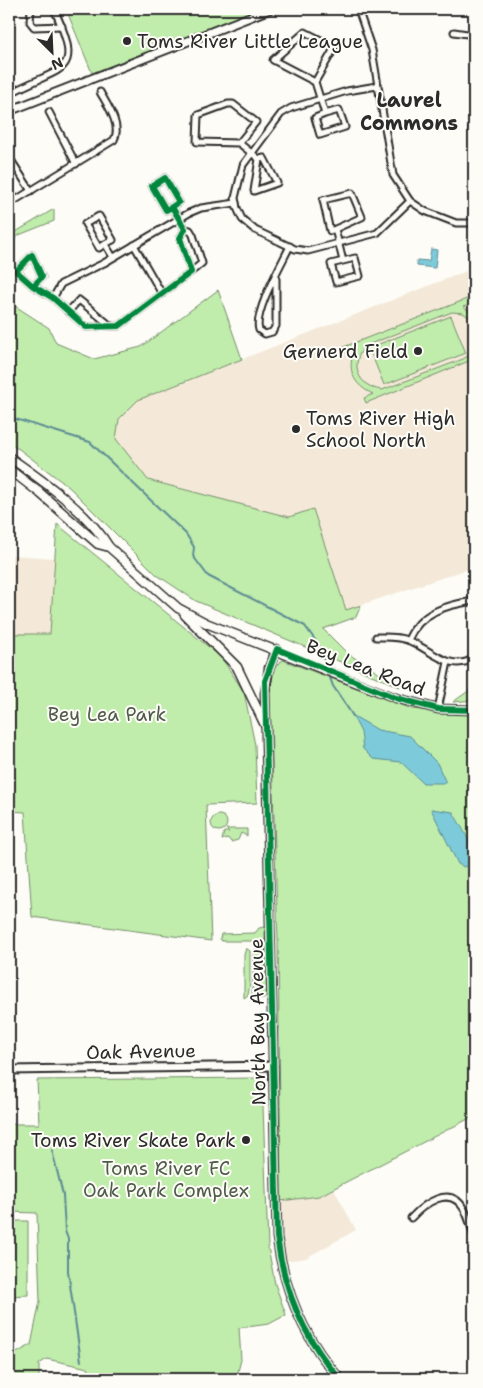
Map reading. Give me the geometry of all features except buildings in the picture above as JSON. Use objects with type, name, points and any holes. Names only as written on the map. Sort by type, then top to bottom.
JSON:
[{"type":"main road","points":[[9,457],[41,479],[62,498],[103,538],[108,547],[178,608],[237,667],[265,725]]},
{"type":"main road","points":[[9,469],[40,493],[98,544],[108,547]]},
{"type":"main road","name":"Bey Lea Road","points":[[178,608],[206,623],[277,649],[396,698],[438,709],[474,710]]},
{"type":"street","points":[[31,9],[30,22],[34,27],[62,26]]},
{"type":"street","points":[[9,94],[34,79],[56,73],[64,67],[70,50],[54,9]]},
{"type":"street","points":[[9,111],[270,9]]},
{"type":"street","points":[[358,9],[370,42],[393,175],[410,202],[437,217],[456,222],[474,223]]},
{"type":"street","points":[[315,82],[335,47],[305,32],[274,60],[315,82],[325,114]]},
{"type":"street","points":[[454,32],[474,35]]},
{"type":"street","points":[[377,86],[347,91],[286,110],[251,152],[240,171],[236,203],[239,214],[248,226],[290,246],[308,251],[371,236],[383,230],[410,202]]},
{"type":"street","points":[[9,204],[108,144],[116,136],[116,124],[100,92]]},
{"type":"street","points":[[239,143],[256,122],[233,104],[198,115],[197,142],[239,143],[259,159],[264,158],[277,183],[254,190],[259,159]]},
{"type":"street","points":[[339,110],[345,127],[320,135],[314,118],[325,114],[339,110]]},
{"type":"street","points":[[49,112],[76,164]]},
{"type":"street","points":[[9,157],[31,191]]},
{"type":"street","points":[[166,178],[180,202],[172,207],[166,210],[152,186],[166,178]]},
{"type":"street","points":[[352,193],[362,217],[335,229],[330,231],[323,200],[352,193]]},
{"type":"street","points":[[53,298],[60,284],[113,258],[179,219],[201,208],[236,203]]},
{"type":"street","points":[[172,207],[184,229]]},
{"type":"street","points":[[99,216],[113,240],[105,244],[99,248],[85,224],[99,216]]},
{"type":"street","points":[[184,229],[180,238],[191,272]]},
{"type":"street","points":[[33,286],[42,277],[32,255],[16,271],[33,286],[53,298],[86,327],[118,326],[202,263],[193,235],[190,230],[184,229]]},
{"type":"street","points":[[335,229],[343,261]]},
{"type":"street","points":[[105,244],[113,258]]},
{"type":"street","points":[[134,245],[162,294]]},
{"type":"street","points":[[276,275],[276,326],[272,332],[265,334],[259,330],[257,322],[276,275],[290,246]]},
{"type":"street","points":[[356,258],[360,276],[336,282],[331,264],[343,261],[356,258]]},
{"type":"street","points":[[68,312],[79,300],[111,326]]},
{"type":"street","points":[[408,640],[413,628],[431,613],[451,604],[474,600]]},
{"type":"street","points":[[376,637],[397,637],[408,640],[448,662],[464,663],[474,658]]},
{"type":"street","name":"North Bay Avenue","points":[[277,649],[265,681],[277,1237],[284,1276],[303,1326],[322,1357],[340,1379]]},
{"type":"street","points":[[438,709],[448,662]]},
{"type":"street","name":"Oak Avenue","points":[[9,1070],[274,1066]]},
{"type":"street","points":[[410,1218],[424,1204],[443,1197],[451,1198],[464,1209],[474,1236]]},
{"type":"shaded area","name":"Toms River High School North","points":[[474,268],[474,567],[346,610],[313,509],[289,517],[148,480],[115,439],[119,419],[138,400]]},
{"type":"shaded area","points":[[9,484],[11,486],[12,555],[55,558],[50,634],[9,634]]},
{"type":"shaded area","points":[[334,1189],[356,1230],[306,1258],[285,1261],[281,1201],[319,1196]]},
{"type":"green space","name":"Toms River Little League","points":[[66,9],[258,9],[92,73]]},
{"type":"green space","points":[[54,209],[54,221],[19,235],[9,246],[9,236]]},
{"type":"green space","points":[[218,290],[242,359],[138,400],[119,419],[116,439],[148,480],[289,517],[313,509],[346,610],[361,605],[356,617],[323,629],[347,653],[400,687],[196,601],[157,575],[70,488],[19,449],[9,444],[9,302],[49,328],[56,343],[94,359],[141,347]]},
{"type":"green space","points":[[472,297],[474,303],[463,307],[474,314],[474,321],[463,313],[452,312],[365,346],[360,353],[357,367],[358,374],[362,380],[374,388],[382,390],[463,359],[474,352],[474,359],[366,403],[364,398],[373,394],[360,386],[353,376],[351,363],[355,349],[343,353],[341,348]]},
{"type":"green space","name":"Gernerd Field","points":[[451,316],[466,353],[384,385],[369,348]]},
{"type":"green space","name":"Bey Lea Park","points":[[57,524],[221,657],[244,692],[255,745],[257,803],[206,805],[211,941],[32,917],[25,812],[9,811],[9,634],[50,634]]},
{"type":"green space","points":[[283,660],[412,709],[474,714],[474,1116],[319,1196],[281,1201],[278,943],[270,693],[274,670]]},
{"type":"green space","points":[[474,687],[474,700],[453,702]]},
{"type":"green space","points":[[219,815],[225,817],[227,823],[225,829],[219,831],[213,829],[211,823],[213,817]]},
{"type":"green space","points":[[226,829],[247,829],[247,836],[241,833],[238,840],[231,842],[228,838],[222,840],[224,832],[229,832]]},
{"type":"green space","points":[[265,927],[266,938],[263,941],[222,941],[220,939],[221,934],[255,933],[259,928]]},
{"type":"green space","points":[[246,948],[250,951],[250,984],[248,995],[244,998],[244,955]]},
{"type":"green space","points":[[256,948],[266,951],[267,995],[264,998],[256,998],[252,995],[254,952]]},
{"type":"green space","name":"Toms River FC Oak Park Complex","points":[[262,1078],[268,1247],[275,1284],[286,1315],[269,1324],[239,1328],[241,1360],[236,1379],[93,1379],[88,1368],[47,1359],[39,1364],[39,1379],[9,1379],[9,1357],[31,1345],[40,1301],[37,1213],[9,1212],[9,1124],[39,1124],[37,1080]]},
{"type":"green space","points":[[9,1221],[28,1221],[28,1295],[9,1296]]},
{"type":"water","points":[[431,249],[437,250],[435,268],[417,266],[417,260],[429,261]]},
{"type":"water","points":[[352,715],[378,730],[410,736],[437,763],[446,783],[423,783],[401,762],[373,759],[363,749],[361,732]]},
{"type":"water","points":[[431,809],[453,812],[469,843],[472,857],[471,864],[464,867],[458,864]]},
{"type":"waterway","points":[[9,417],[90,442],[186,534],[194,547],[193,556],[208,576],[305,626],[318,644],[327,668]]},
{"type":"waterway","points":[[329,675],[333,686],[353,716]]},
{"type":"waterway","points":[[52,1150],[63,1195],[65,1231],[68,1239],[68,1271],[81,1361]]},
{"type":"cycle path","points":[[33,286],[16,271],[32,255],[42,277],[33,286],[53,298],[86,327],[119,326],[191,272],[180,238],[185,229],[172,207],[166,210],[152,186],[165,178],[179,202],[172,207]]},
{"type":"cycle path","points":[[340,1379],[316,1348],[298,1313],[285,1276],[277,1237],[265,681],[277,649],[396,698],[438,709],[474,710]]},
{"type":"place","name":"Toms River Little League","points":[[127,41]]},
{"type":"place","name":"Gernerd Field","points":[[418,351]]},
{"type":"place","name":"Toms River High School North","points":[[296,429]]},
{"type":"place","name":"Toms River Skate Park","points":[[246,1140]]},
{"type":"district","name":"Laurel Commons","points":[[409,112]]}]
